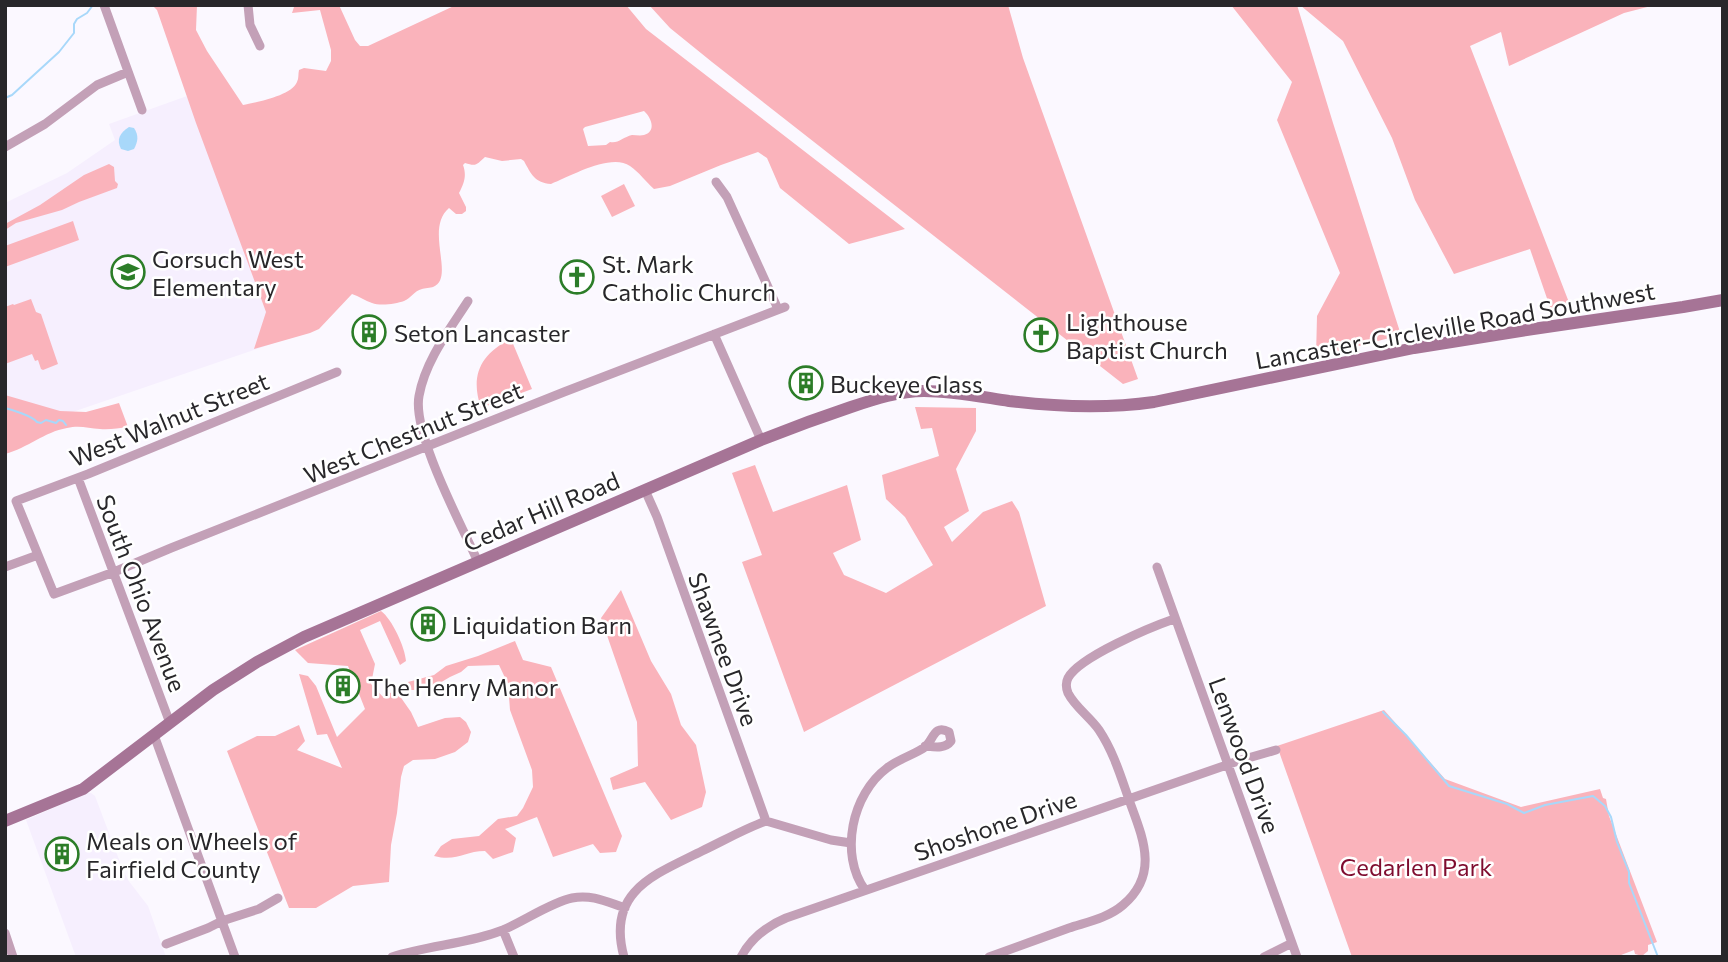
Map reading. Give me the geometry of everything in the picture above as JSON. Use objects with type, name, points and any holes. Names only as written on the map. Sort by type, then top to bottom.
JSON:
[{"type":"main road","name":"Lancaster-Circleville Road Southwest","points":[[1148,402],[1414,348],[1723,300]]},
{"type":"main road","name":"Cedar Hill Road","points":[[5,821],[83,789],[213,690],[304,637],[645,489],[823,416],[874,400],[916,391],[1053,405],[1108,407],[1148,402]]},
{"type":"street","points":[[104,5],[142,110]]},
{"type":"street","points":[[248,5],[250,25],[260,46]]},
{"type":"street","points":[[5,147],[45,124],[97,85],[128,72]]},
{"type":"street","name":"West Chestnut Street","points":[[38,555],[56,594],[782,308],[727,197],[716,182]]},
{"type":"street","points":[[468,300],[435,355],[418,398],[419,419],[427,447],[478,562]]},
{"type":"street","points":[[714,334],[761,440]]},
{"type":"street","name":"West Walnut Street","points":[[38,555],[16,501],[337,372]]},
{"type":"street","name":"South Ohio Avenue","points":[[78,478],[170,723]]},
{"type":"street","name":"Shawnee Drive","points":[[645,489],[766,821]]},
{"type":"street","points":[[5,567],[38,555]]},
{"type":"street","name":"Lenwood Drive","points":[[1157,567],[1297,957]]},
{"type":"street","points":[[989,957],[1105,916],[1130,898],[1141,879],[1145,858],[1143,838],[1129,798],[1108,745],[1092,720],[1067,691],[1068,678],[1074,670],[1102,651],[1174,619]]},
{"type":"street","points":[[154,735],[235,957]]},
{"type":"street","points":[[865,890],[857,878],[852,861],[851,843],[858,810],[871,783],[892,764],[925,746]]},
{"type":"street","name":"Shoshone Drive","points":[[741,957],[759,933],[776,922],[1129,798],[1276,750]]},
{"type":"street","points":[[624,957],[620,935],[625,908],[642,884],[654,874],[766,821],[831,840],[851,843]]},
{"type":"street","points":[[166,944],[259,909],[278,898]]},
{"type":"street","points":[[393,957],[503,930],[569,898],[595,898],[625,908]]},
{"type":"street","points":[[503,930],[514,957]]},
{"type":"street","points":[[5,933],[13,957]]},
{"type":"street","points":[[1264,957],[1292,943]]},
{"type":"shaded area","name":"Gorsuch West Elementary","points":[[187,96],[277,342],[58,417],[5,401],[5,203],[67,173],[115,140],[109,124]]},
{"type":"shaded area","points":[[87,793],[95,796],[123,870],[148,906],[166,957],[76,957],[26,820]]},
{"type":"green space","points":[[152,5],[197,5],[196,30],[243,105],[273,98],[288,91],[297,82],[299,70],[304,68],[326,71],[331,61],[331,50],[320,10],[292,13],[297,5],[339,5],[355,40],[360,46],[368,46],[456,5],[626,5],[646,29],[905,229],[849,244],[780,188],[767,158],[758,152],[670,186],[654,189],[633,168],[622,163],[612,162],[591,167],[551,184],[537,180],[521,159],[502,161],[485,157],[476,164],[463,165],[465,173],[459,193],[466,211],[456,214],[449,208],[442,217],[439,240],[442,274],[433,287],[419,290],[404,301],[392,304],[375,304],[352,294],[319,329],[254,349],[266,312],[157,10]],"holes":[[[644,111],[652,124],[648,133],[632,135],[606,145],[588,146],[583,129],[585,127]]]},
{"type":"green space","points":[[649,5],[1008,5],[1023,58],[1138,379],[1123,384],[712,62],[670,28]]},
{"type":"green space","points":[[1231,5],[1297,5],[1401,335],[1316,357],[1317,316],[1340,273],[1277,120],[1292,82]]},
{"type":"green space","points":[[1300,5],[1655,5],[1624,13],[1509,66],[1501,32],[1470,46],[1570,305],[1551,310],[1530,249],[1454,274],[1415,200],[1392,138],[1343,41]]},
{"type":"green space","points":[[109,164],[114,167],[117,188],[62,210],[16,223],[5,230],[5,224],[40,205],[84,175]]},
{"type":"green space","points":[[624,184],[635,206],[612,217],[601,196]]},
{"type":"green space","points":[[73,221],[79,240],[5,267],[5,246]]},
{"type":"green space","points":[[31,299],[36,312],[41,314],[58,364],[43,370],[32,354],[5,364],[5,307]]},
{"type":"green space","points":[[511,339],[532,389],[481,408],[477,386],[480,367],[492,352]]},
{"type":"green space","points":[[5,395],[60,411],[86,412],[119,403],[128,427],[67,428],[5,454]]},
{"type":"green space","points":[[915,407],[976,408],[976,431],[956,469],[969,511],[944,527],[952,542],[983,512],[1012,501],[1019,512],[1046,606],[804,732],[742,562],[762,555],[732,473],[755,465],[773,512],[847,485],[861,540],[833,553],[844,575],[886,593],[933,565],[905,517],[886,499],[882,475],[939,456],[932,428],[921,429]]},
{"type":"green space","points":[[621,590],[651,661],[671,694],[681,725],[696,745],[706,792],[702,807],[671,820],[645,782],[613,790],[610,778],[638,766],[637,722],[601,618]]},
{"type":"green space","points":[[381,611],[397,634],[406,661],[400,665],[380,621],[360,630],[375,664],[371,684],[384,698],[389,693],[397,692],[418,727],[445,718],[460,717],[471,732],[468,742],[455,752],[435,759],[413,760],[404,766],[391,845],[389,882],[353,886],[316,908],[289,908],[227,751],[257,736],[275,736],[299,725],[305,741],[297,750],[342,768],[327,734],[317,735],[299,674],[308,676],[316,686],[337,737],[365,709],[348,666],[308,663],[295,650]]},
{"type":"green space","points":[[515,641],[523,660],[551,667],[622,836],[616,852],[600,853],[593,844],[553,857],[537,817],[505,829],[516,838],[513,852],[493,859],[485,851],[449,858],[434,856],[441,846],[452,839],[479,836],[498,819],[517,816],[533,787],[532,770],[510,710],[508,684],[499,665],[468,666],[438,684],[420,690],[409,690],[408,682],[434,675],[446,666]]},
{"type":"green space","name":"Cedarlen Park","points":[[1384,710],[1445,779],[1521,807],[1600,789],[1606,799],[1609,816],[1657,942],[1648,945],[1648,951],[1642,956],[1635,954],[1634,950],[1616,957],[1352,957],[1277,746]]},
{"type":"water","points":[[129,127],[134,128],[137,138],[134,149],[128,151],[121,149],[119,139]]},
{"type":"waterway","points":[[5,98],[12,95],[59,52],[74,33],[77,19],[93,5]]},
{"type":"waterway","points":[[5,408],[27,415],[37,422],[46,420],[56,423],[59,420],[66,425]]},
{"type":"waterway","points":[[1383,712],[1449,786],[1507,804],[1524,813],[1545,805],[1593,796],[1605,806],[1629,872],[1629,883],[1658,957]]},
{"type":"place","name":"Gorsuch West Elementary","points":[[128,272]]},
{"type":"place","name":"St. Mark Catholic Church","points":[[577,277]]},
{"type":"place","name":"Seton Lancaster","points":[[369,332]]},
{"type":"place","name":"Lighthouse Baptist Church","points":[[1041,335]]},
{"type":"place","name":"Buckeye Glass","points":[[806,383]]},
{"type":"place","name":"Liquidation Barn","points":[[428,624]]},
{"type":"place","name":"The Henry Manor","points":[[343,686]]},
{"type":"place","name":"Meals on Wheels of Fairfield County","points":[[62,854]]}]
